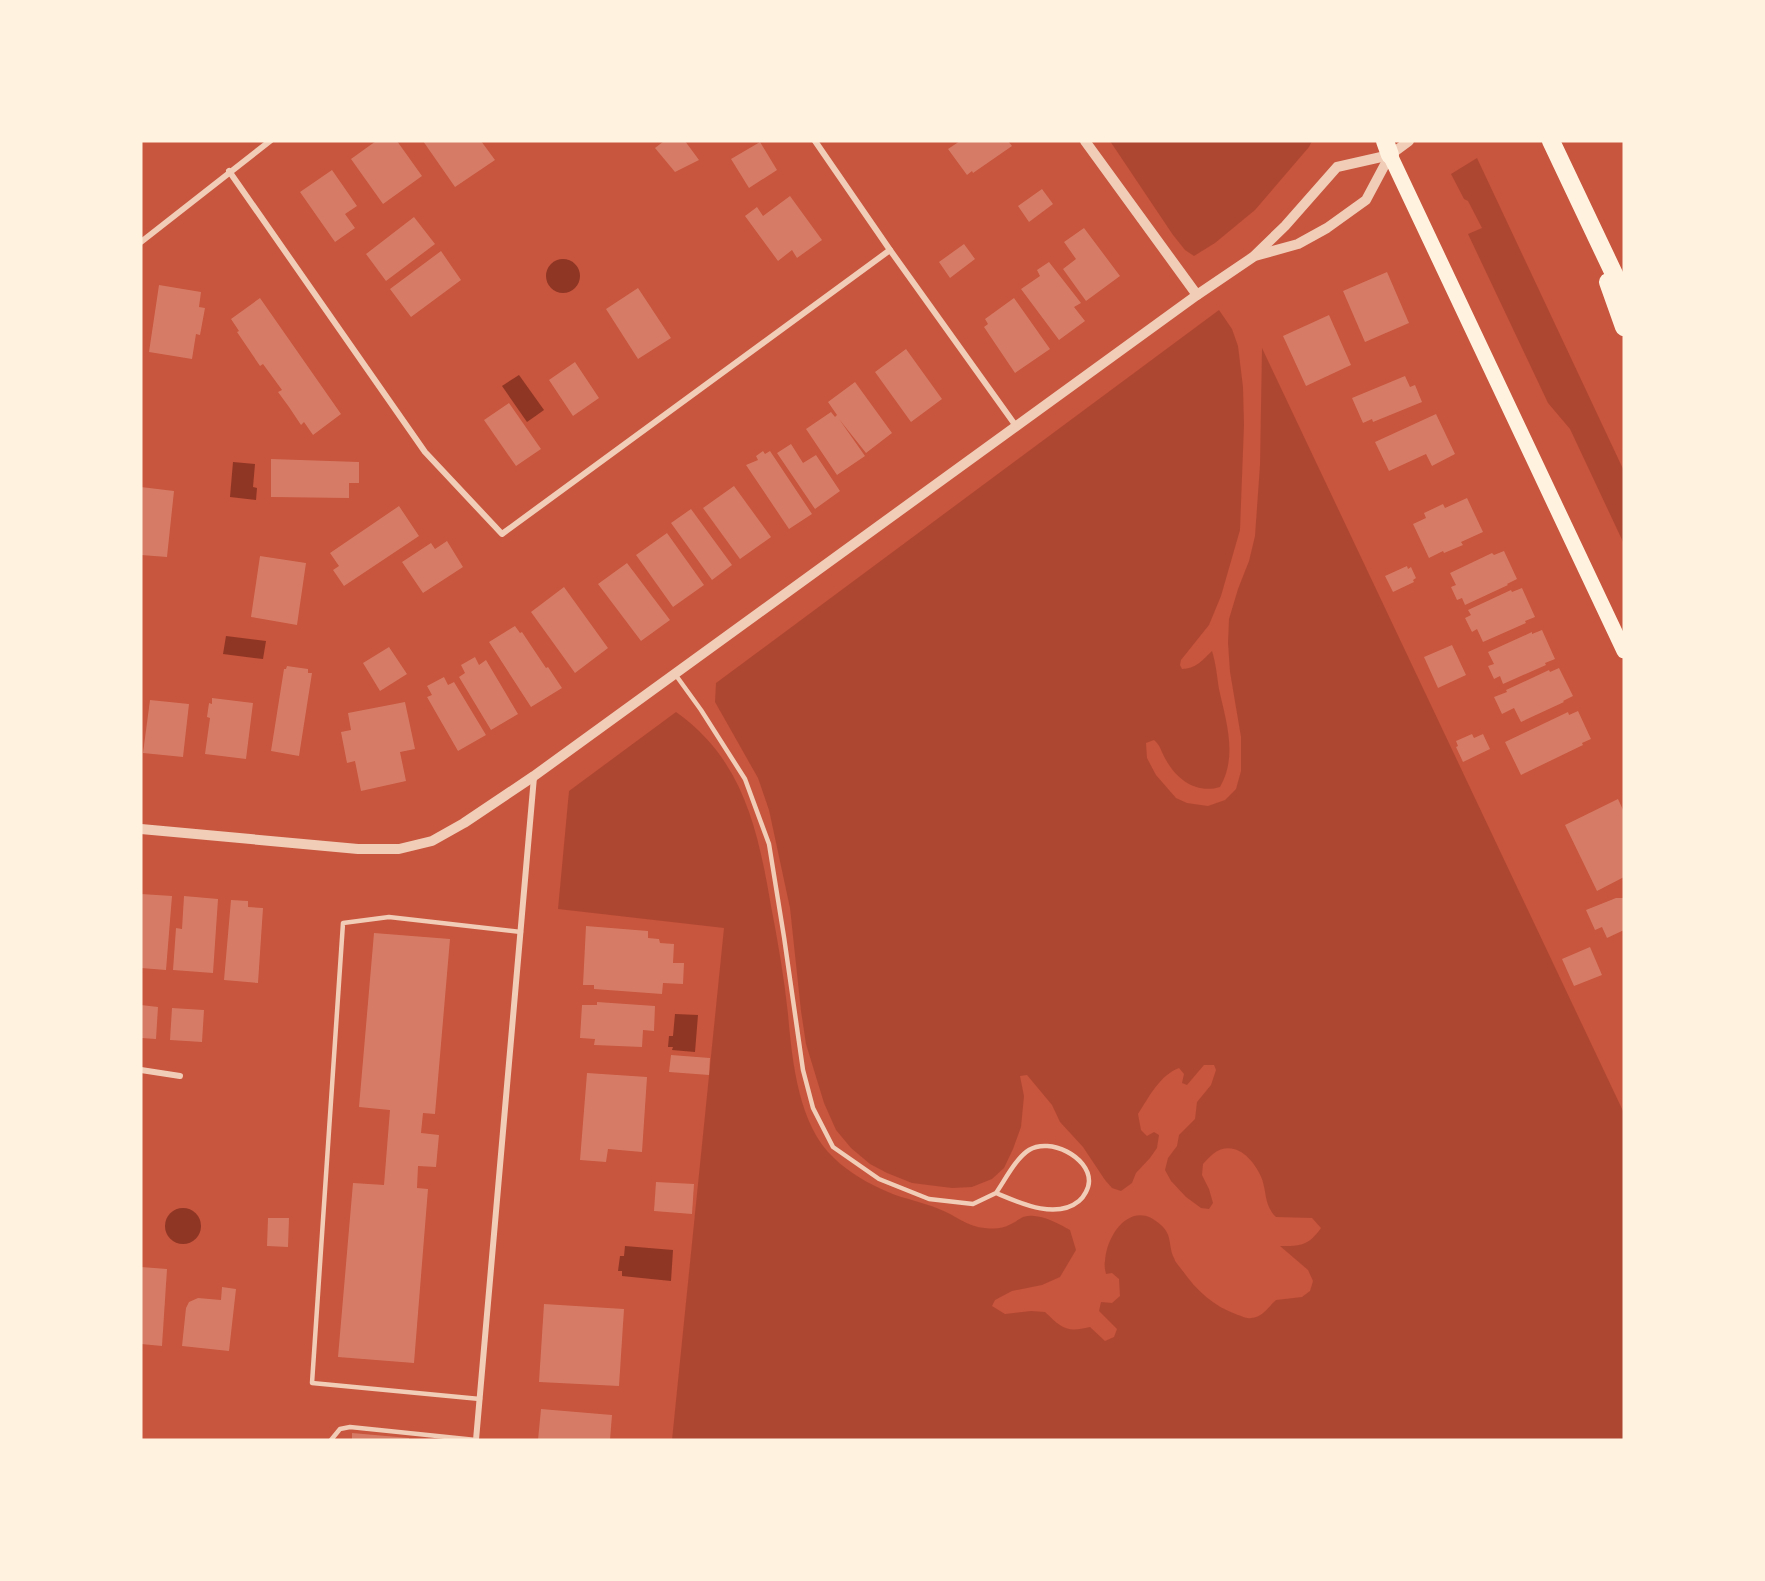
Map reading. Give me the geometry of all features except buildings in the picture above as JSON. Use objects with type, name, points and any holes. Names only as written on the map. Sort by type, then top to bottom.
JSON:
[{"type":"highway","points":[[1551,141],[1624,295]]},
{"type":"highway","points":[[1578,198],[1624,327]]},
{"type":"main road","points":[[1388,148],[1624,651]]},
{"type":"street","points":[[141,242],[270,141]]},
{"type":"street","points":[[815,141],[1016,426]]},
{"type":"street","points":[[1085,141],[1197,295]]},
{"type":"street","points":[[141,829],[358,849],[399,849],[432,841],[464,823],[534,776],[1197,295],[1253,257],[1285,226],[1337,167],[1409,141]]},
{"type":"street","points":[[1253,257],[1298,244],[1327,228],[1366,201],[1388,148]]},
{"type":"street","points":[[230,171],[425,452],[502,534],[890,250]]},
{"type":"street","points":[[476,1440],[534,776]]},
{"type":"street","points":[[141,1070],[180,1077]]},
{"type":"lane","points":[[675,674],[745,778],[769,844],[803,1070],[813,1108],[833,1148],[879,1179],[929,1199],[973,1204],[996,1193],[1022,1155],[1031,1148],[1045,1144],[1073,1155],[1086,1168],[1089,1182],[1084,1197],[1070,1208],[1048,1209],[1026,1206],[996,1193]]},
{"type":"lane","points":[[480,1399],[312,1383],[343,923],[389,917],[521,932]]},
{"type":"lane","points":[[331,1440],[340,1429],[350,1427],[476,1440]]},
{"type":"shaded area","points":[[1110,141],[1312,141],[1255,210],[1215,243],[1194,256],[1185,250],[1173,235]]},
{"type":"shaded area","points":[[1477,158],[1624,471],[1624,544],[1570,429],[1548,403],[1468,234],[1482,228],[1451,174]]},
{"type":"shaded area","points":[[563,259],[575,264],[580,276],[575,288],[563,293],[551,288],[546,276],[551,264]]},
{"type":"shaded area","points":[[1219,310],[1232,329],[1238,346],[1243,387],[1240,530],[1221,596],[1209,625],[1181,660],[1180,665],[1182,669],[1191,667],[1212,651],[1229,738],[1228,763],[1220,787],[1203,789],[1188,784],[1176,774],[1154,740],[1146,743],[1147,758],[1156,775],[1176,798],[1187,803],[1208,806],[1225,800],[1236,789],[1241,771],[1241,737],[1230,672],[1229,619],[1255,536],[1260,465],[1262,348],[1624,1113],[1624,1440],[672,1440],[724,928],[558,909],[569,791],[676,712],[699,731],[717,751],[744,798],[753,824],[766,878],[778,946],[799,1090],[812,1128],[822,1144],[834,1158],[866,1181],[894,1194],[927,1204],[973,1225],[998,1228],[1008,1226],[1023,1217],[1035,1216],[1048,1219],[1070,1230],[1076,1250],[1060,1277],[1042,1285],[1012,1291],[995,1300],[992,1306],[1005,1314],[1045,1312],[1065,1328],[1090,1327],[1105,1341],[1114,1337],[1117,1329],[1099,1311],[1101,1302],[1112,1303],[1120,1296],[1119,1279],[1112,1273],[1106,1274],[1107,1250],[1116,1230],[1123,1222],[1141,1215],[1151,1218],[1165,1229],[1175,1260],[1188,1278],[1206,1297],[1229,1311],[1246,1318],[1255,1317],[1262,1314],[1276,1300],[1302,1297],[1310,1291],[1313,1281],[1308,1270],[1280,1246],[1304,1244],[1321,1228],[1312,1218],[1276,1217],[1268,1204],[1262,1179],[1249,1158],[1228,1148],[1213,1154],[1203,1164],[1202,1175],[1213,1203],[1209,1209],[1201,1208],[1186,1197],[1171,1181],[1165,1170],[1168,1158],[1177,1146],[1179,1135],[1195,1119],[1197,1102],[1211,1085],[1216,1070],[1214,1065],[1204,1065],[1187,1085],[1182,1083],[1184,1074],[1179,1068],[1172,1071],[1156,1087],[1138,1114],[1141,1130],[1147,1136],[1154,1132],[1159,1135],[1157,1148],[1136,1173],[1132,1183],[1121,1191],[1112,1188],[1105,1180],[1083,1147],[1060,1122],[1052,1105],[1027,1075],[1020,1076],[1024,1096],[1021,1127],[1004,1168],[992,1179],[972,1187],[952,1188],[912,1183],[870,1164],[851,1148],[836,1130],[824,1103],[806,1044],[790,908],[769,810],[758,778],[715,702],[716,683]]},
{"type":"shaded area","points":[[519,375],[544,410],[527,422],[502,386]]},
{"type":"shaded area","points":[[233,462],[255,464],[253,487],[257,488],[256,500],[230,497]]},
{"type":"shaded area","points":[[226,636],[266,641],[263,659],[223,654]]},
{"type":"shaded area","points":[[675,1014],[698,1015],[695,1052],[672,1050],[673,1047],[668,1047],[669,1036],[673,1036]]},
{"type":"shaded area","points":[[183,1208],[196,1213],[201,1226],[196,1239],[183,1244],[170,1239],[165,1226],[170,1213]]},
{"type":"shaded area","points":[[625,1246],[673,1250],[671,1281],[622,1276],[622,1271],[618,1271],[620,1256],[624,1256]]}]
